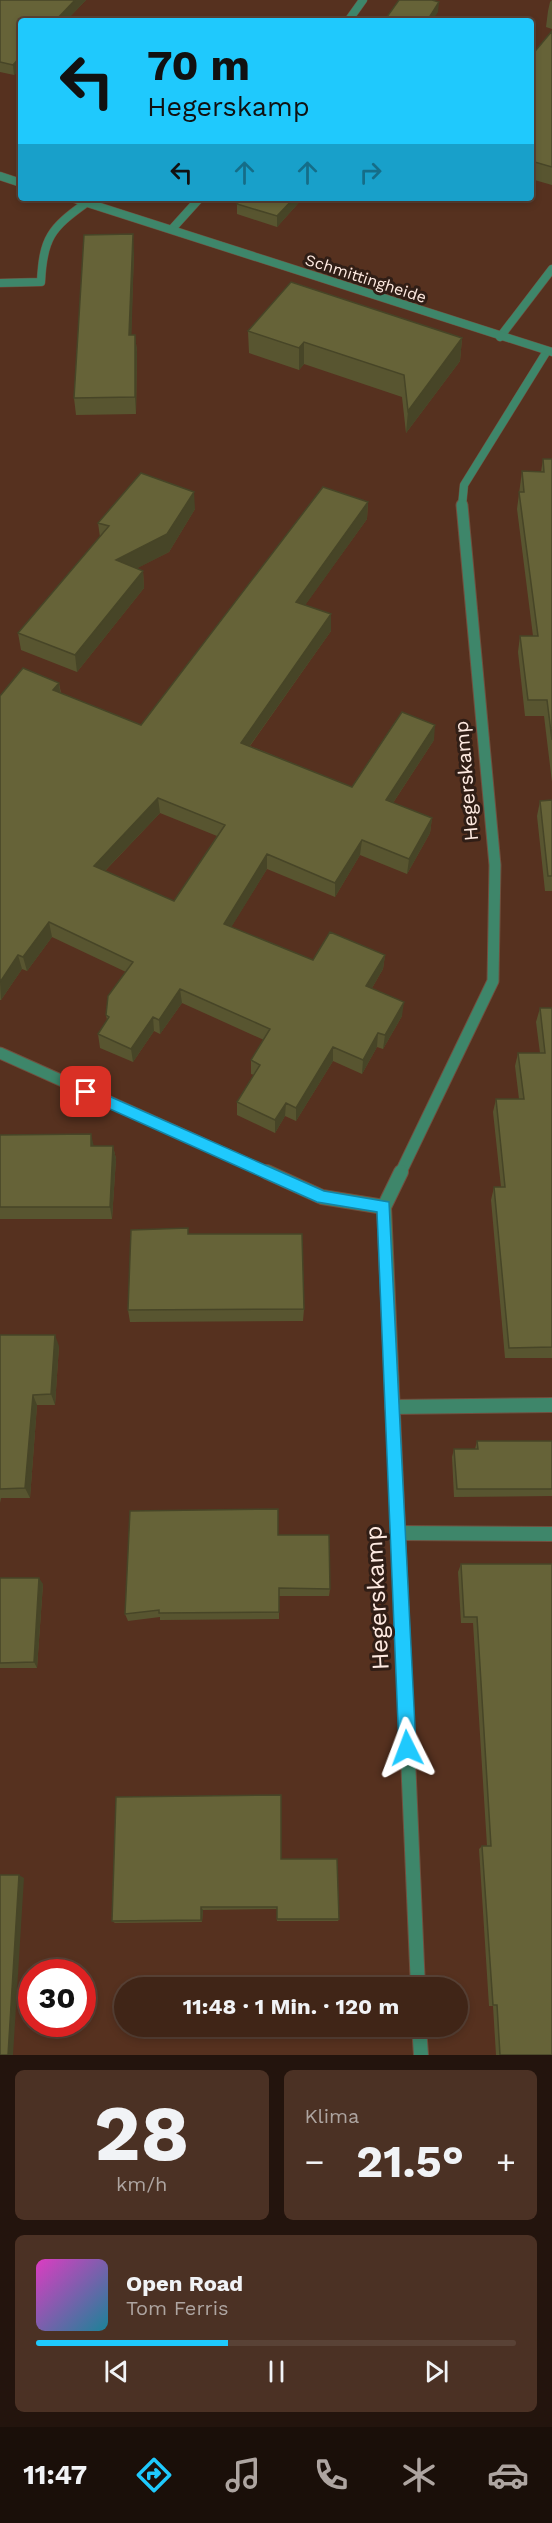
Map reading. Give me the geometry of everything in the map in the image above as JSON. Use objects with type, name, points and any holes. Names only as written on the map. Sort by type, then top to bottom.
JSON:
[{"type":"street","points":[[350,18],[363,0]]},
{"type":"street","points":[[0,176],[18,182]]},
{"type":"street","name":"Schmittingheide","points":[[82,201],[549,352]]},
{"type":"street","points":[[172,229],[197,201]]},
{"type":"street","points":[[0,283],[41,282],[45,240],[58,224],[86,202]]},
{"type":"street","points":[[500,337],[552,269]]},
{"type":"street","name":"Hegerskamp","points":[[418,1977],[384,1207],[493,981],[495,865],[461,512],[464,485],[549,352]]},
{"type":"street","points":[[0,1053],[322,1197],[384,1207]]},
{"type":"street","points":[[392,1407],[552,1405]]},
{"type":"street","points":[[398,1533],[552,1534]]},
{"type":"street","points":[[420,2037],[421,2055]]},
{"type":"building","points":[[0,0],[75,0],[58,18],[18,18],[18,59],[13,65],[0,62]]},
{"type":"building","points":[[399,0],[439,2],[429,18],[386,18]]},
{"type":"building","points":[[552,31],[552,167],[534,162],[534,52]]},
{"type":"building","points":[[240,201],[291,201],[277,216],[237,204]]},
{"type":"building","points":[[133,234],[129,335],[135,335],[135,397],[74,398],[84,235]]},
{"type":"building","points":[[291,282],[462,338],[408,411],[404,375],[304,342],[299,348],[248,331]]},
{"type":"building","points":[[543,459],[552,459],[552,740],[547,700],[528,700],[520,636],[538,636],[519,492],[524,492],[522,471],[544,472]]},
{"type":"building","points":[[141,473],[194,492],[167,534],[116,560],[143,571],[75,655],[18,633],[109,526],[98,523]]},
{"type":"building","points":[[323,487],[368,502],[296,602],[331,614],[241,743],[352,787],[402,712],[435,725],[386,800],[432,818],[409,859],[362,840],[335,883],[267,854],[224,924],[313,960],[330,932],[385,955],[366,986],[404,1002],[385,1035],[378,1033],[363,1060],[333,1047],[296,1108],[286,1103],[275,1120],[237,1102],[260,1065],[251,1060],[270,1029],[180,989],[159,1020],[153,1017],[131,1049],[98,1034],[109,1017],[106,1015],[108,996],[133,962],[49,922],[23,957],[18,955],[0,982],[0,696],[23,668],[59,683],[53,690],[141,725]],"holes":[[[158,798],[225,825],[174,901],[94,866]]]},
{"type":"building","points":[[552,800],[552,876],[548,876],[540,801]]},
{"type":"building","points":[[540,1008],[552,1008],[552,1347],[509,1348],[494,1187],[505,1187],[496,1099],[524,1099],[518,1053],[545,1053]]},
{"type":"building","points":[[91,1134],[91,1146],[113,1146],[110,1207],[0,1207],[0,1135]]},
{"type":"building","points":[[188,1228],[188,1234],[302,1234],[304,1309],[128,1310],[131,1230]]},
{"type":"building","points":[[0,1335],[55,1335],[51,1394],[33,1395],[25,1488],[0,1489]]},
{"type":"building","points":[[477,1441],[552,1441],[552,1489],[457,1489],[454,1449],[478,1449]]},
{"type":"building","points":[[278,1509],[278,1535],[329,1535],[330,1589],[279,1588],[279,1612],[159,1613],[159,1610],[125,1614],[130,1511]]},
{"type":"building","points":[[461,1564],[552,1564],[552,2055],[500,2055],[497,2005],[493,2005],[482,1846],[491,1846],[477,1617],[464,1617]]},
{"type":"building","points":[[0,1578],[39,1578],[34,1662],[0,1663]]},
{"type":"building","points":[[281,1795],[281,1859],[337,1859],[339,1919],[277,1919],[277,1907],[201,1907],[201,1920],[112,1921],[116,1797]]},
{"type":"building","points":[[0,1875],[19,1875],[8,2055],[0,2055]]},
{"type":"route","points":[[86,1092],[322,1197],[384,1207],[407,1748]]}]
